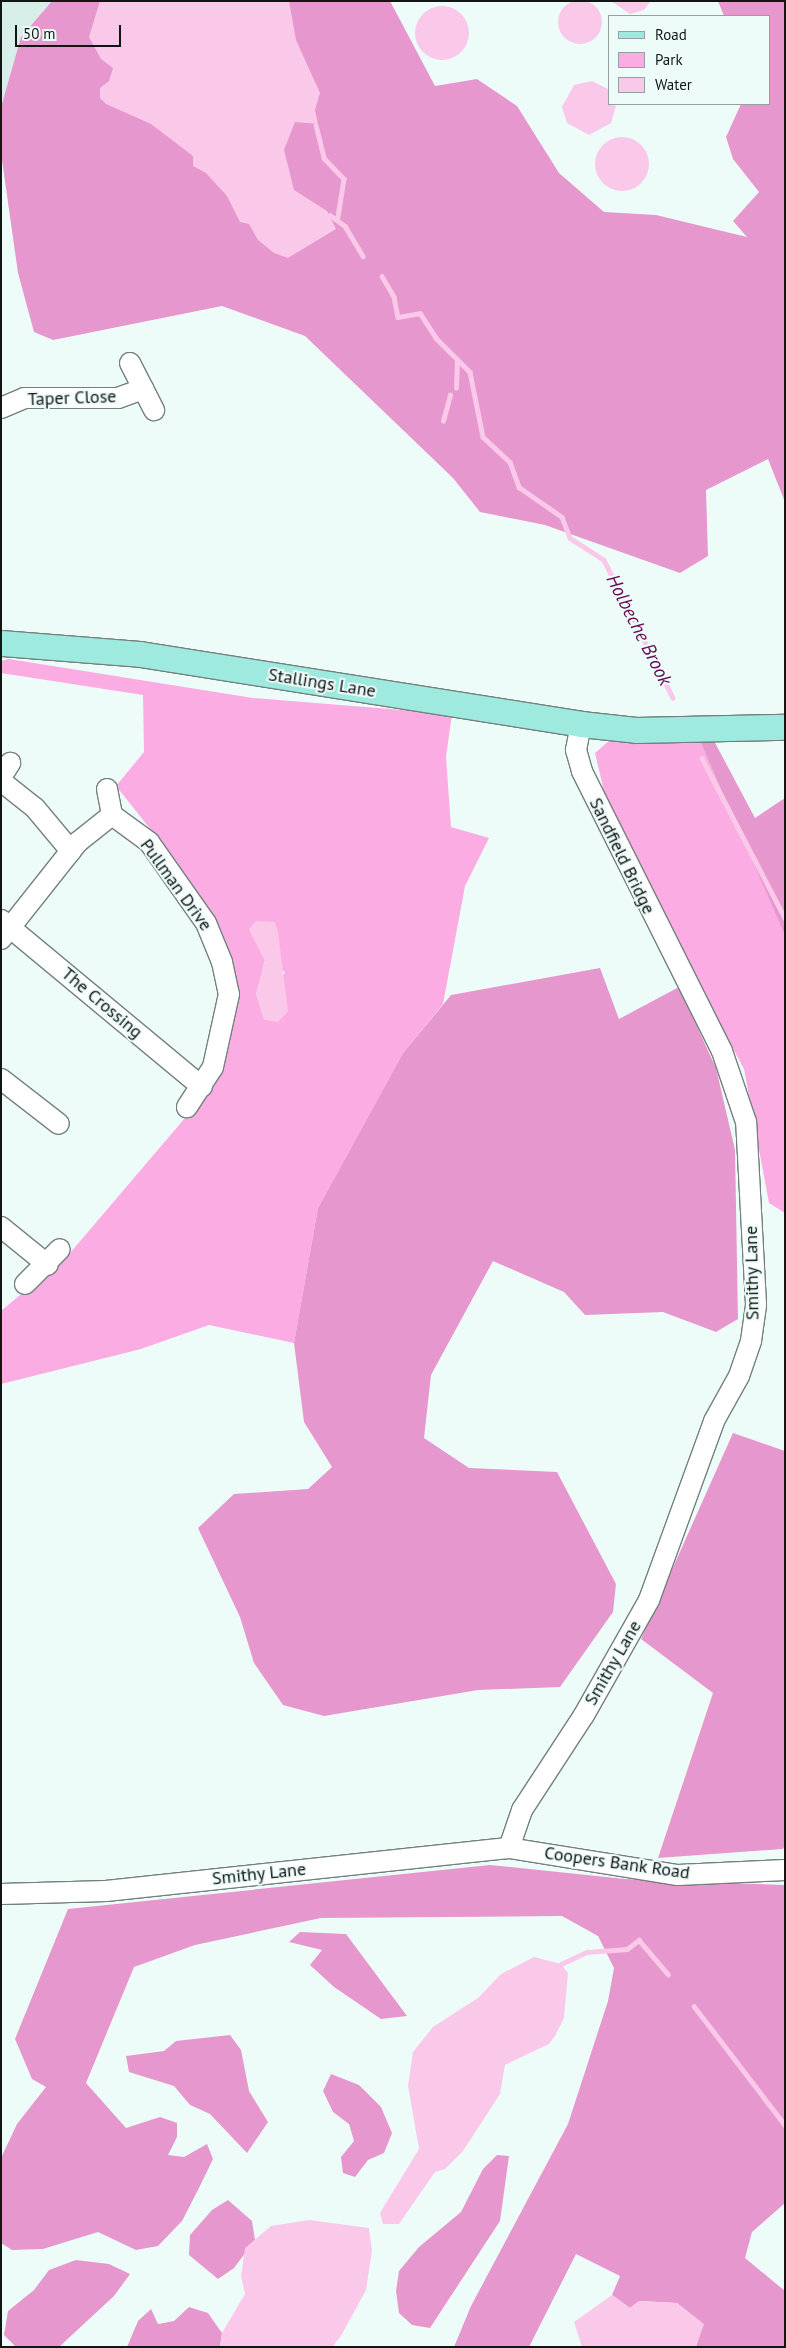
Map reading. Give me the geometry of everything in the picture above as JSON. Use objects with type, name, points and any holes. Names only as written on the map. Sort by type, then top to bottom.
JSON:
[{"type":"main road","name":"Stallings Lane","points":[[3,640],[140,654],[581,724],[636,730],[785,727]]},
{"type":"street","name":"Taper Close","points":[[130,363],[154,410]]},
{"type":"street","name":"Taper Close","points":[[1,408],[24,398],[118,398],[143,389]]},
{"type":"street","name":"Sandfield Bridge","points":[[581,724],[576,750],[582,771],[684,984]]},
{"type":"street","points":[[1,781],[38,812],[71,852]]},
{"type":"street","points":[[4,929],[101,820],[112,816],[107,789]]},
{"type":"street","name":"Pullman Drive","points":[[112,816],[149,842],[206,923],[222,962],[229,994],[213,1067],[202,1087],[187,1106]]},
{"type":"street","name":"The Crossing","points":[[4,929],[202,1087]]},
{"type":"street","name":"Smithy Lane","points":[[1,1894],[106,1891],[509,1848],[522,1810],[584,1715],[650,1600],[714,1421],[739,1376],[751,1341],[756,1304],[746,1122],[722,1051],[684,984]]},
{"type":"street","points":[[6,1088],[59,1124]]},
{"type":"street","points":[[1,1227],[48,1264]]},
{"type":"street","points":[[25,1284],[48,1264],[60,1248]]},
{"type":"street","name":"Coopers Bank Road","points":[[509,1848],[678,1875],[783,1870]]},
{"type":"shaded area","points":[[1,1],[52,1],[21,37],[1,107]]},
{"type":"shaded area","points":[[52,1],[390,1],[435,86],[477,79],[517,106],[559,173],[604,212],[656,215],[747,237],[733,221],[759,192],[733,159],[726,137],[741,105],[771,105],[771,15],[724,15],[718,1],[785,1],[785,502],[768,459],[706,490],[708,556],[680,573],[545,525],[480,512],[453,478],[305,336],[222,306],[53,340],[34,332],[18,273],[1,153],[1,107],[21,37]]},
{"type":"shaded area","points":[[713,739],[755,818],[785,798],[785,935],[700,741]]},
{"type":"shaded area","points":[[600,968],[619,1019],[679,987],[716,1068],[735,1150],[738,1319],[716,1332],[663,1312],[585,1315],[564,1292],[493,1261],[431,1375],[424,1438],[469,1468],[557,1472],[616,1584],[613,1612],[560,1687],[478,1690],[324,1716],[283,1705],[254,1663],[240,1617],[198,1528],[234,1494],[308,1489],[332,1467],[304,1422],[294,1343],[318,1208],[403,1053],[451,995]]},
{"type":"shaded area","points":[[733,1433],[785,1451],[785,1845],[783,1849],[658,1858],[713,1693],[641,1639]]},
{"type":"shaded area","points":[[490,1865],[625,1879],[785,1885],[785,2203],[752,2232],[745,2258],[785,2291],[785,2347],[696,2347],[703,2324],[677,2303],[639,2301],[630,2308],[612,2295],[620,2276],[576,2254],[529,2347],[454,2347],[471,2306],[568,2124],[608,2001],[614,1968],[598,1936],[562,1916],[321,1918],[195,1945],[134,1967],[86,2083],[126,2128],[160,2117],[177,2123],[177,2137],[168,2155],[184,2157],[207,2144],[213,2159],[182,2221],[158,2246],[136,2250],[98,2232],[43,2249],[12,2250],[1,2243],[1,2158],[17,2124],[46,2087],[32,2079],[15,2039],[68,1909]]},
{"type":"shaded area","points":[[300,1932],[346,1934],[407,2016],[381,2019],[334,1987],[310,1965],[322,1950],[289,1942]]},
{"type":"shaded area","points":[[230,2035],[241,2050],[249,2091],[268,2122],[247,2153],[210,2114],[190,2105],[174,2086],[129,2072],[126,2056],[164,2051],[176,2041]]},
{"type":"shaded area","points":[[331,2074],[359,2085],[381,2107],[392,2133],[384,2153],[368,2160],[355,2177],[343,2173],[341,2157],[354,2141],[349,2124],[333,2112],[323,2091]]},
{"type":"shaded area","points":[[497,2155],[509,2156],[500,2221],[430,2328],[412,2325],[399,2313],[396,2291],[399,2271],[419,2247],[461,2212],[483,2169]]},
{"type":"shaded area","points":[[228,2200],[252,2221],[255,2240],[234,2268],[218,2279],[189,2255],[190,2235],[212,2210]]},
{"type":"shaded area","points":[[76,2260],[109,2264],[130,2274],[114,2296],[59,2347],[16,2347],[4,2335],[8,2311],[34,2290],[49,2270]]},
{"type":"shaded area","points":[[189,2307],[208,2313],[222,2333],[220,2347],[127,2347],[138,2321],[151,2309],[158,2324],[174,2321]]},
{"type":"green space","points":[[9,659],[253,698],[452,714],[446,757],[451,827],[489,838],[465,886],[443,1004],[403,1053],[318,1208],[294,1343],[209,1325],[141,1349],[1,1384],[1,1311],[70,1253],[185,1118],[212,1078],[236,993],[222,934],[171,855],[116,786],[144,752],[143,695],[1,673],[1,661]],"holes":[[[249,929],[285,973],[256,995],[265,960]]]},
{"type":"green space","points":[[611,739],[700,741],[785,930],[785,1213],[769,1203],[744,1069],[610,817],[595,753]]},
{"type":"water","points":[[584,0],[596,6],[601,14],[601,30],[596,38],[588,43],[576,44],[564,38],[559,30],[558,18],[564,6],[572,1]]},
{"type":"water","points":[[100,1],[289,1],[296,40],[320,93],[315,110],[318,124],[295,122],[284,150],[294,190],[327,211],[336,229],[288,258],[274,253],[258,240],[249,224],[240,222],[227,196],[206,173],[193,166],[193,156],[151,124],[106,104],[100,98],[100,88],[109,81],[113,68],[101,59],[89,37]]},
{"type":"water","points":[[611,1],[651,1],[644,10],[630,14]]},
{"type":"water","points":[[442,6],[452,8],[461,14],[467,23],[469,33],[467,43],[461,52],[452,58],[442,60],[432,58],[423,52],[417,43],[415,33],[417,23],[423,14],[432,8]]},
{"type":"water","points":[[592,81],[608,89],[608,105],[616,106],[611,123],[589,135],[567,123],[562,107],[574,85]]},
{"type":"water","points":[[622,137],[632,139],[641,145],[647,154],[649,164],[647,174],[641,183],[632,189],[622,191],[612,189],[603,183],[597,174],[595,164],[597,154],[603,145],[612,139]]},
{"type":"water","points":[[256,921],[275,922],[278,932],[288,1011],[278,1022],[264,1020],[256,995],[265,960],[249,929]]},
{"type":"water","points":[[534,1957],[561,1964],[568,1973],[564,2018],[555,2036],[549,2044],[505,2065],[500,2094],[463,2151],[445,2169],[435,2172],[399,2224],[383,2224],[380,2213],[419,2149],[408,2086],[413,2052],[433,2027],[478,1998],[501,1974]]},
{"type":"water","points":[[309,2220],[369,2228],[372,2251],[366,2290],[341,2336],[332,2347],[220,2347],[222,2333],[245,2294],[241,2276],[245,2248],[271,2226]]},
{"type":"water","points":[[612,2295],[630,2308],[639,2301],[677,2303],[704,2324],[696,2347],[582,2347],[574,2322]]},
{"type":"waterway","points":[[316,125],[324,158],[344,179],[338,218]]},
{"type":"waterway","name":"Holbeche Brook","points":[[330,215],[345,226],[363,256]]},
{"type":"waterway","name":"Holbeche Brook","points":[[382,276],[394,297],[398,317],[420,313],[436,338],[470,372],[483,437],[510,462],[519,487],[562,517],[570,538],[604,560],[673,698]]},
{"type":"waterway","points":[[456,388],[457,360]]},
{"type":"waterway","points":[[443,421],[450,395]]},
{"type":"waterway","name":"Holbeche Brook","points":[[702,758],[785,918]]},
{"type":"waterway","points":[[561,1964],[587,1952],[627,1949],[639,1940],[668,1974]]},
{"type":"waterway","points":[[694,2006],[785,2125]]}]
